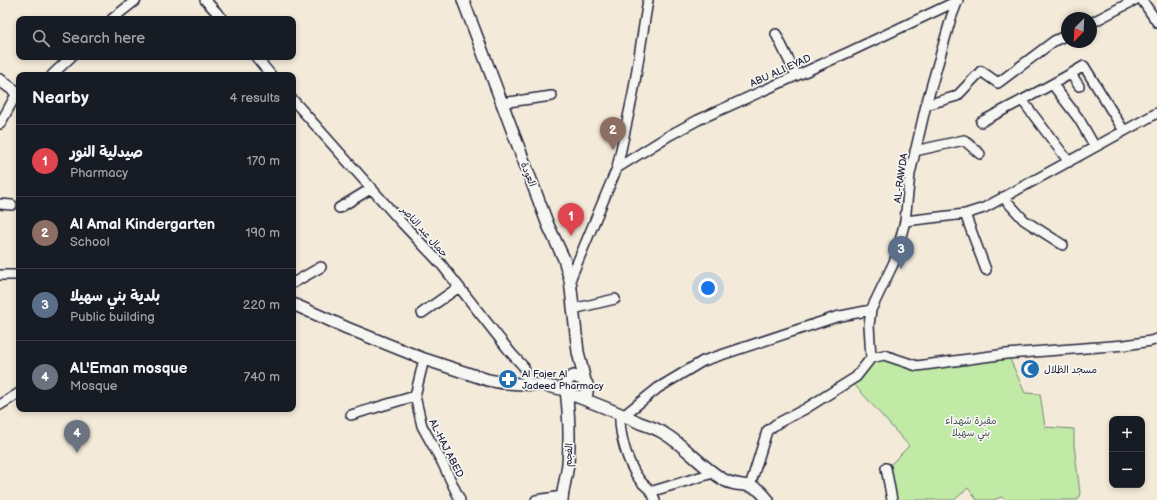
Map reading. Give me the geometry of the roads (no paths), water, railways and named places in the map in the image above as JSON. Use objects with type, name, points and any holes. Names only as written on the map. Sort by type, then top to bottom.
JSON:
[{"type":"main road","name":"العودة","points":[[463,0],[548,225],[564,258],[570,280],[578,352],[586,383],[595,398],[602,405]]},
{"type":"main road","points":[[0,80],[16,92]]},
{"type":"main road","points":[[296,305],[428,361]]},
{"type":"main road","points":[[296,310],[341,331],[398,354],[428,361],[488,380],[504,383],[548,386],[568,384]]},
{"type":"main road","name":"العودة","points":[[568,384],[575,367],[578,352]]},
{"type":"main road","points":[[568,384],[571,377],[577,377],[586,383],[587,393],[583,397],[577,397]]},
{"type":"main road","points":[[568,384],[577,397],[602,405],[664,433],[726,481],[736,485],[750,483],[762,492],[768,500]]},
{"type":"main road","name":"الفجم","points":[[562,498],[568,462],[568,384]]},
{"type":"main road","name":"الفجم","points":[[568,410],[571,400],[577,397]]},
{"type":"main road","points":[[621,413],[652,422],[669,431],[723,475],[737,481],[750,483],[765,489],[774,500]]},
{"type":"street","points":[[116,16],[136,0]]},
{"type":"street","points":[[205,0],[220,16]]},
{"type":"street","points":[[570,280],[617,168],[633,94],[648,0]]},
{"type":"street","name":"ABU ALI EYAD","points":[[617,168],[670,135],[698,120],[849,52],[941,4],[957,0]]},
{"type":"street","name":"AL-RAWDA","points":[[871,358],[869,325],[870,310],[895,260],[905,221],[910,174],[915,151],[926,105],[957,0]]},
{"type":"street","points":[[1097,20],[1136,0]]},
{"type":"street","points":[[1142,0],[1157,22]]},
{"type":"street","points":[[776,34],[796,75]]},
{"type":"street","points":[[926,105],[957,96],[981,71],[998,83],[1054,41],[1061,38]]},
{"type":"street","points":[[55,72],[68,60]]},
{"type":"street","points":[[258,60],[268,72]]},
{"type":"street","points":[[981,122],[1052,85],[1084,66],[1124,131]]},
{"type":"street","points":[[1071,74],[1078,86]]},
{"type":"street","points":[[1052,85],[1079,119],[1095,148]]},
{"type":"street","points":[[501,103],[552,96]]},
{"type":"street","points":[[0,124],[16,97]]},
{"type":"street","points":[[1022,100],[1069,162]]},
{"type":"street","name":"جمال عبد الناصر","points":[[296,103],[441,264],[511,353],[524,366],[528,384]]},
{"type":"street","points":[[905,221],[965,214],[984,208],[1157,113]]},
{"type":"street","points":[[915,151],[964,140],[980,154]]},
{"type":"street","points":[[339,208],[372,188]]},
{"type":"street","points":[[1003,197],[1024,220],[1063,245]]},
{"type":"street","points":[[0,204],[12,205]]},
{"type":"street","points":[[965,214],[986,270]]},
{"type":"street","points":[[296,281],[320,267]]},
{"type":"street","points":[[0,275],[16,275]]},
{"type":"street","points":[[422,313],[459,287]]},
{"type":"street","points":[[573,309],[615,299]]},
{"type":"street","points":[[713,472],[654,496],[639,478],[632,466],[621,434],[619,423],[621,413],[658,388],[703,361],[836,318],[870,310]]},
{"type":"street","points":[[750,483],[767,431],[776,424],[805,409],[856,377],[871,358],[884,355],[917,366],[1006,354],[1125,345],[1157,339]]},
{"type":"street","points":[[351,414],[414,396],[428,361]]},
{"type":"street","points":[[0,405],[16,395]]},
{"type":"street","name":"AL-HAJ ABED","points":[[414,396],[422,426],[442,462],[460,500]]},
{"type":"street","points":[[886,468],[892,500]]},
{"type":"street","points":[[536,500],[562,498]]},
{"type":"place","name":"Al Amal Kindergarten","points":[[613,150]]},
{"type":"place","name":"صيدلية النور","points":[[571,236]]},
{"type":"place","name":"بلدية بني سهيلا","points":[[901,269]]},
{"type":"place","name":"مسجد الظلال","points":[[1030,369]]},
{"type":"place","name":"Al Fajer Al Jadeed Pharmacy","points":[[508,379]]},
{"type":"place","name":"AL'Eman mosque","points":[[77,453]]},
{"type":"park label","name":"مقبرة شهداء بني سهيلا","points":[[971,426]]}]
